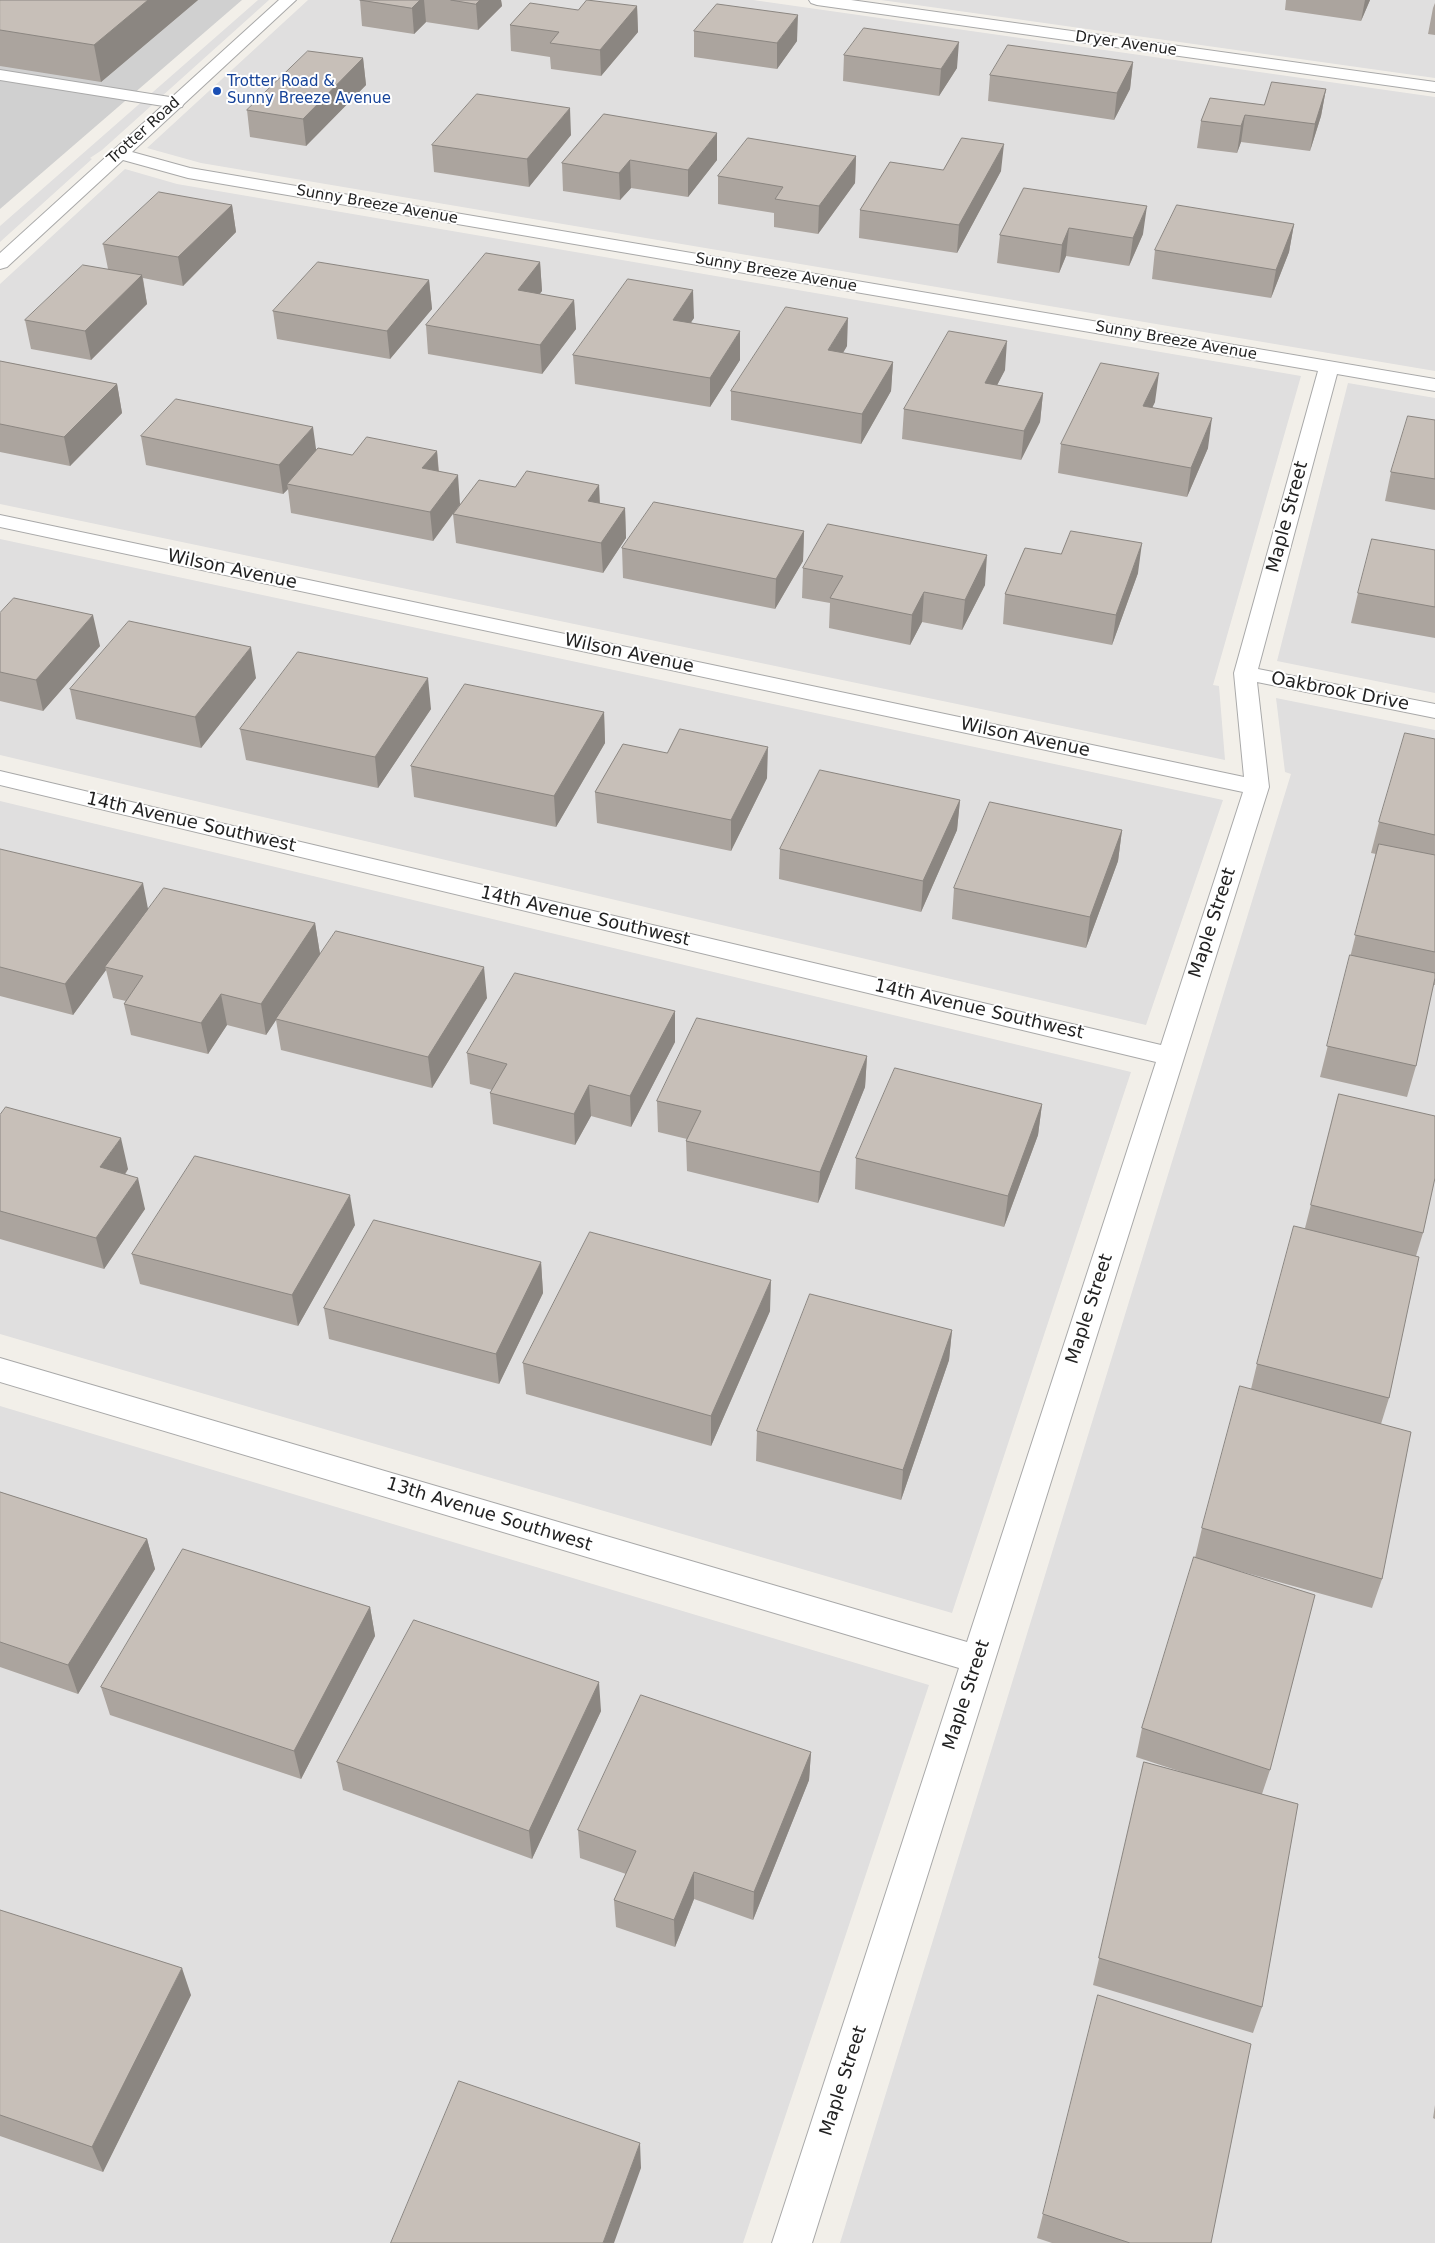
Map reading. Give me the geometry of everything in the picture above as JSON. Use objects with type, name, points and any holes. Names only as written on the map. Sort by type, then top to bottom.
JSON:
[{"type":"street","name":"Trotter Road","points":[[0,263],[288,0]]},
{"type":"street","name":"Dryer Avenue","points":[[817,0],[1435,87]]},
{"type":"street","points":[[0,75],[176,103]]},
{"type":"street","name":"Sunny Breeze Avenue","points":[[119,154],[188,173],[1435,385]]},
{"type":"street","name":"Maple Street","points":[[792,2243],[1257,787],[1245,673],[1328,367]]},
{"type":"street","name":"Wilson Avenue","points":[[0,522],[1257,787]]},
{"type":"street","name":"Oakbrook Drive","points":[[1245,673],[1435,711]]},
{"type":"street","name":"14th Avenue Southwest","points":[[0,778],[1170,1056]]},
{"type":"street","name":"13th Avenue Southwest","points":[[0,1370],[978,1660]]},
{"type":"shaded area","points":[[0,0],[242,0],[0,209]]},
{"type":"shaded area","points":[[258,0],[269,0],[102,150],[90,158],[92,159],[0,242],[0,226]]},
{"type":"shaded area","points":[[308,0],[753,0],[1435,97],[1435,371],[201,163],[147,148]]},
{"type":"shaded area","points":[[881,0],[1435,0],[1435,78]]},
{"type":"shaded area","points":[[125,169],[177,184],[1301,376],[1213,685],[1219,686],[1225,760],[0,504],[0,284]]},
{"type":"shaded area","points":[[1348,383],[1435,398],[1435,693],[1277,661]]},
{"type":"shaded area","points":[[0,539],[1223,800],[1146,1025],[0,755]]},
{"type":"shaded area","points":[[1276,698],[1435,730],[1435,2243],[840,2243],[1291,774],[1285,772]]},
{"type":"shaded area","points":[[0,801],[1131,1072],[952,1613],[0,1334]]},
{"type":"shaded area","points":[[0,1406],[929,1685],[743,2243],[0,2243]]},
{"type":"building","points":[[0,0],[148,0],[94,45],[0,30]]},
{"type":"building","points":[[360,0],[420,0],[412,8]]},
{"type":"building","points":[[451,0],[480,0],[476,4]]},
{"type":"building","points":[[587,0],[637,6],[600,50],[550,43],[559,32],[510,25],[530,3],[578,10]]},
{"type":"building","points":[[717,4],[798,15],[777,43],[694,31]]},
{"type":"building","points":[[864,28],[959,42],[941,69],[844,55]]},
{"type":"building","points":[[1008,45],[1133,62],[1117,93],[990,75]]},
{"type":"building","points":[[308,51],[363,58],[303,119],[247,110]]},
{"type":"building","points":[[1272,82],[1326,89],[1315,124],[1245,115],[1241,126],[1201,121],[1210,98],[1264,105]]},
{"type":"building","points":[[477,94],[570,108],[527,159],[432,145]]},
{"type":"building","points":[[604,114],[717,133],[688,170],[630,160],[619,173],[562,163]]},
{"type":"building","points":[[748,138],[856,156],[819,206],[775,199],[783,187],[718,176]]},
{"type":"building","points":[[962,138],[1004,144],[959,225],[860,210],[890,162],[943,170]]},
{"type":"building","points":[[1024,188],[1147,206],[1133,238],[1069,228],[1062,245],[1000,235]]},
{"type":"building","points":[[159,192],[232,205],[178,257],[103,244]]},
{"type":"building","points":[[1177,205],[1294,224],[1276,270],[1155,250]]},
{"type":"building","points":[[486,253],[540,262],[518,290],[574,300],[540,345],[426,325]]},
{"type":"building","points":[[318,262],[429,280],[387,331],[273,311]]},
{"type":"building","points":[[83,265],[142,275],[85,331],[25,320]]},
{"type":"building","points":[[628,279],[693,290],[673,320],[740,331],[710,378],[573,355]]},
{"type":"building","points":[[786,307],[848,318],[828,350],[893,362],[862,414],[731,391]]},
{"type":"building","points":[[949,331],[1007,341],[985,383],[1043,393],[1024,431],[904,409]]},
{"type":"building","points":[[0,361],[117,384],[64,437],[0,424]]},
{"type":"building","points":[[1101,363],[1159,373],[1143,406],[1212,418],[1191,468],[1061,444]]},
{"type":"building","points":[[176,399],[313,427],[279,465],[141,436]]},
{"type":"building","points":[[1408,416],[1435,420],[1435,479],[1391,472]]},
{"type":"building","points":[[367,437],[437,451],[422,468],[458,475],[430,512],[287,484],[318,448],[352,455]]},
{"type":"building","points":[[527,471],[599,485],[588,501],[625,508],[601,543],[453,514],[479,480],[515,487]]},
{"type":"building","points":[[654,502],[804,531],[776,579],[622,548]]},
{"type":"building","points":[[828,524],[987,555],[965,600],[924,592],[912,615],[830,598],[843,576],[803,568]]},
{"type":"building","points":[[1071,531],[1142,543],[1116,615],[1005,594],[1025,548],[1061,554]]},
{"type":"building","points":[[1372,539],[1435,550],[1435,607],[1358,593]]},
{"type":"building","points":[[14,598],[93,615],[36,680],[0,672],[0,613]]},
{"type":"building","points":[[129,621],[251,647],[195,717],[70,689]]},
{"type":"building","points":[[298,652],[428,678],[375,757],[240,729]]},
{"type":"building","points":[[465,684],[604,712],[554,796],[411,766]]},
{"type":"building","points":[[680,729],[768,747],[731,820],[595,792],[623,744],[667,753]]},
{"type":"building","points":[[1405,733],[1435,739],[1435,835],[1379,822]]},
{"type":"building","points":[[820,770],[960,800],[923,881],[780,849]]},
{"type":"building","points":[[990,802],[1122,830],[1090,917],[954,888]]},
{"type":"building","points":[[1379,844],[1435,855],[1435,952],[1355,935]]},
{"type":"building","points":[[0,849],[143,883],[65,984],[0,967]]},
{"type":"building","points":[[164,888],[315,923],[261,1004],[221,994],[201,1023],[124,1004],[143,976],[105,967]]},
{"type":"building","points":[[336,931],[484,967],[428,1057],[276,1019]]},
{"type":"building","points":[[1350,955],[1435,973],[1416,1066],[1327,1046]]},
{"type":"building","points":[[515,973],[675,1011],[630,1096],[589,1085],[574,1114],[490,1093],[507,1064],[467,1053]]},
{"type":"building","points":[[697,1018],[867,1056],[820,1172],[686,1141],[701,1111],[657,1101]]},
{"type":"building","points":[[895,1068],[1042,1104],[1008,1196],[856,1158]]},
{"type":"building","points":[[1339,1094],[1435,1116],[1435,1178],[1423,1233],[1311,1205]]},
{"type":"building","points":[[6,1107],[121,1138],[100,1167],[138,1178],[96,1238],[0,1211],[0,1115]]},
{"type":"building","points":[[195,1156],[350,1195],[292,1295],[132,1254]]},
{"type":"building","points":[[374,1220],[541,1262],[496,1354],[324,1308]]},
{"type":"building","points":[[1294,1226],[1419,1257],[1389,1398],[1257,1364]]},
{"type":"building","points":[[590,1232],[771,1280],[711,1416],[523,1363]]},
{"type":"building","points":[[810,1294],[952,1330],[903,1470],[757,1431]]},
{"type":"building","points":[[1240,1386],[1411,1432],[1382,1579],[1202,1528]]},
{"type":"building","points":[[0,1492],[147,1539],[68,1665],[0,1642]]},
{"type":"building","points":[[183,1549],[370,1607],[294,1751],[101,1687]]},
{"type":"building","points":[[1194,1557],[1315,1595],[1270,1770],[1142,1728]]},
{"type":"building","points":[[414,1620],[599,1682],[529,1831],[337,1762]]},
{"type":"building","points":[[641,1695],[811,1752],[754,1892],[694,1872],[674,1920],[614,1900],[636,1851],[578,1830]]},
{"type":"building","points":[[1144,1762],[1298,1804],[1262,2007],[1099,1958]]},
{"type":"building","points":[[0,1910],[182,1968],[92,2147],[0,2115]]},
{"type":"building","points":[[1098,1995],[1251,2044],[1211,2243],[1130,2243],[1043,2214]]},
{"type":"building","points":[[459,2081],[640,2143],[603,2243],[391,2243]]},
{"type":"place","name":"Trotter Road & Sunny Breeze Avenue","points":[[217,91]]}]
